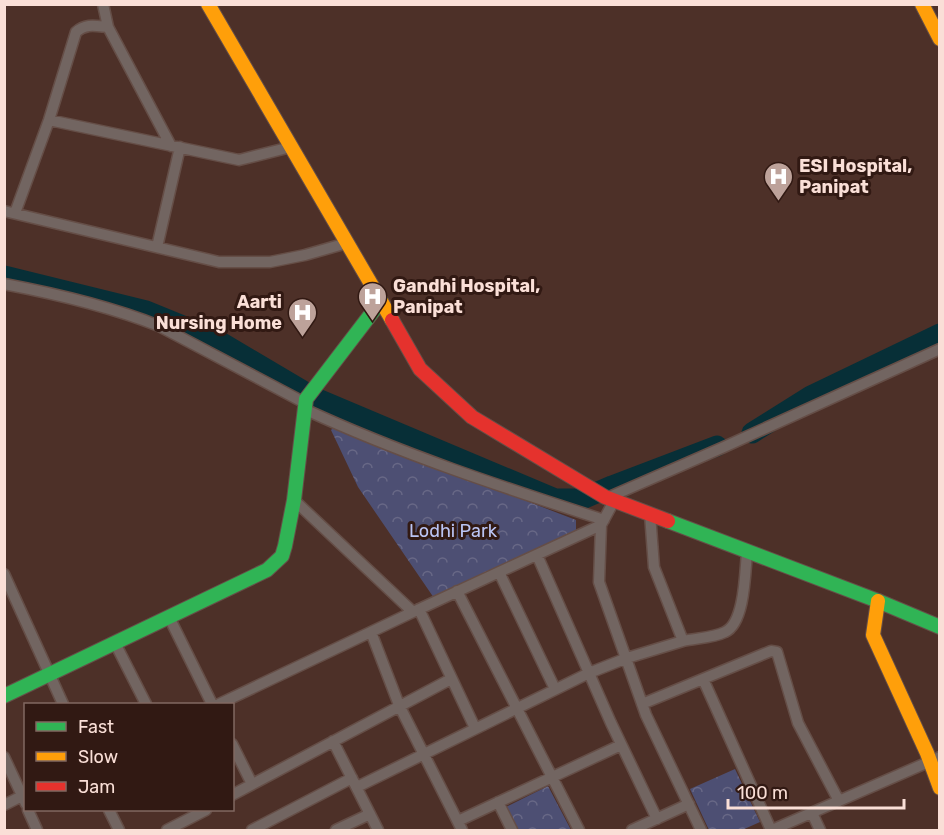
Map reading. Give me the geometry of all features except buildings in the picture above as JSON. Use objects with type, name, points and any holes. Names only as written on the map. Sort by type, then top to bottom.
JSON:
[{"type":"main road","points":[[208,4],[420,369],[472,417],[609,499],[878,601],[939,627]]},
{"type":"main road","points":[[922,4],[936,24],[939,39]]},
{"type":"main road","points":[[4,696],[267,570],[276,563],[282,556],[285,546],[294,500],[305,404],[314,387],[381,301]]},
{"type":"main road","points":[[878,601],[873,635],[935,759],[939,788]]},
{"type":"street","points":[[103,4],[108,27],[175,147],[157,247]]},
{"type":"street","points":[[108,27],[82,26],[76,32],[49,120],[10,212],[219,262],[270,262],[346,243]]},
{"type":"street","points":[[49,120],[239,160],[291,147]]},
{"type":"street","points":[[4,284],[74,299],[159,326],[348,429],[471,477],[603,522]]},
{"type":"street","points":[[701,831],[642,704],[599,582],[603,522],[609,499],[939,349]]},
{"type":"street","points":[[294,500],[416,610],[475,728]]},
{"type":"street","points":[[650,514],[654,567],[683,641]]},
{"type":"street","points":[[223,703],[603,522]]},
{"type":"street","points":[[252,831],[354,782],[423,753],[589,673],[627,658],[683,641],[722,634],[734,626],[739,616],[747,552]]},
{"type":"street","points":[[537,555],[621,745],[657,819]]},
{"type":"street","points":[[499,572],[555,689]]},
{"type":"street","points":[[4,574],[62,703]]},
{"type":"street","points":[[457,591],[579,831]]},
{"type":"street","points":[[169,617],[211,703]]},
{"type":"street","points":[[371,632],[399,705],[460,826],[498,802],[621,745]]},
{"type":"street","points":[[115,643],[145,703]]},
{"type":"street","points":[[642,704],[771,651],[777,652],[798,723],[839,801]]},
{"type":"street","points":[[703,678],[772,831],[935,759]]},
{"type":"street","points":[[234,794],[451,679]]},
{"type":"street","points":[[333,741],[378,831]]},
{"type":"street","points":[[234,748],[252,784]]},
{"type":"street","points":[[4,757],[24,798],[4,805]]},
{"type":"street","points":[[498,802],[512,831]]},
{"type":"street","points":[[632,831],[688,804]]},
{"type":"street","points":[[28,811],[37,831]]},
{"type":"street","points":[[110,811],[119,831]]},
{"type":"street","points":[[167,831],[204,811]]},
{"type":"street","points":[[812,813],[820,831]]},
{"type":"street","points":[[336,831],[370,814]]},
{"type":"green space","name":"Lodhi Park","points":[[334,427],[576,520],[576,534],[434,598],[358,487],[331,430]]},
{"type":"green space","points":[[735,769],[760,822],[742,830],[709,830],[690,789]]},
{"type":"green space","points":[[548,786],[571,830],[518,830],[506,807]]},
{"type":"waterway","points":[[4,276],[146,311],[217,340],[315,398],[555,499],[582,499],[717,446]]},
{"type":"waterway","points":[[752,433],[811,396],[940,334]]},
{"type":"traffic: fast","points":[[4,696],[267,570],[282,556],[294,500],[306,399],[381,301]]},
{"type":"traffic: fast","points":[[668,521],[940,627]]},
{"type":"traffic: slow","points":[[208,4],[392,320]]},
{"type":"traffic: slow","points":[[922,4],[940,39]]},
{"type":"traffic: slow","points":[[878,601],[873,635],[927,753],[940,788]]},
{"type":"traffic: jam","points":[[392,320],[420,369],[472,417],[605,497],[668,521]]},
{"type":"place","name":"ESI Hospital, Panipat","points":[[778,202]]},
{"type":"place","name":"Gandhi Hospital, Panipat","points":[[372,322]]},
{"type":"place","name":"Aarti Nursing Home","points":[[303,338]]}]
